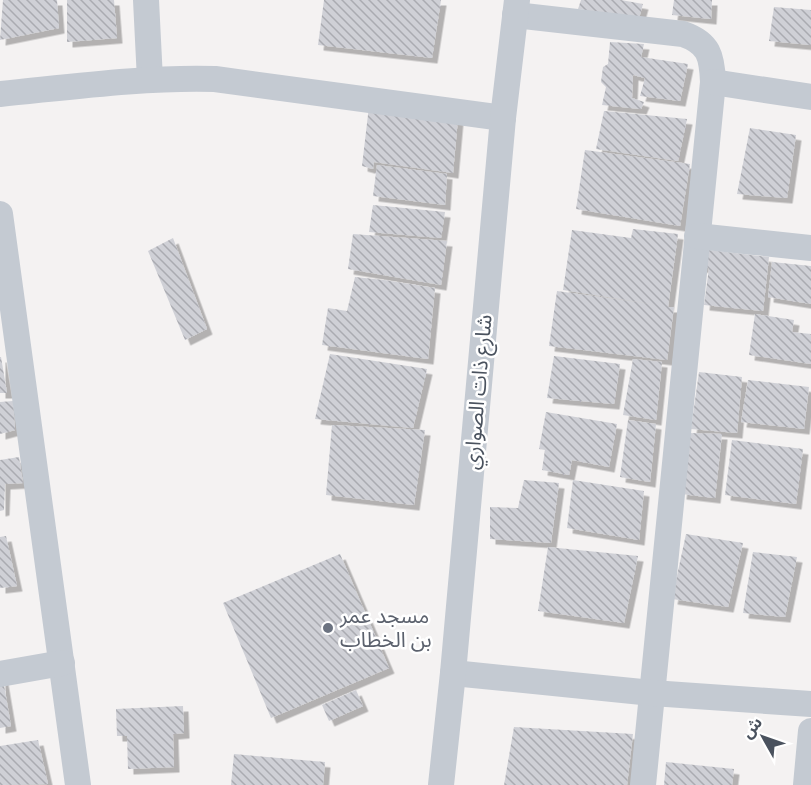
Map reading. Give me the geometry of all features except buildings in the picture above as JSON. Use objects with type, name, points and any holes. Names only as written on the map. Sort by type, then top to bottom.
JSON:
[{"type":"street","points":[[146,0],[150,80]]},
{"type":"street","points":[[516,8],[683,34],[694,38],[702,45],[712,64],[713,82],[643,785]]},
{"type":"street","name":"شارع ذات الصواري","points":[[441,785],[503,118],[516,8]]},
{"type":"street","points":[[0,94],[182,78],[215,80],[503,118]]},
{"type":"street","points":[[713,82],[811,97]]},
{"type":"street","points":[[0,214],[8,327],[62,663],[78,785]]},
{"type":"street","points":[[697,236],[811,248]]},
{"type":"street","points":[[0,674],[62,663]]},
{"type":"street","points":[[453,673],[652,693],[811,704]]},
{"type":"street","points":[[806,785],[811,731]]},
{"type":"place","name":"مسجد عمر بن الخطاب","points":[[328,628]]}]
